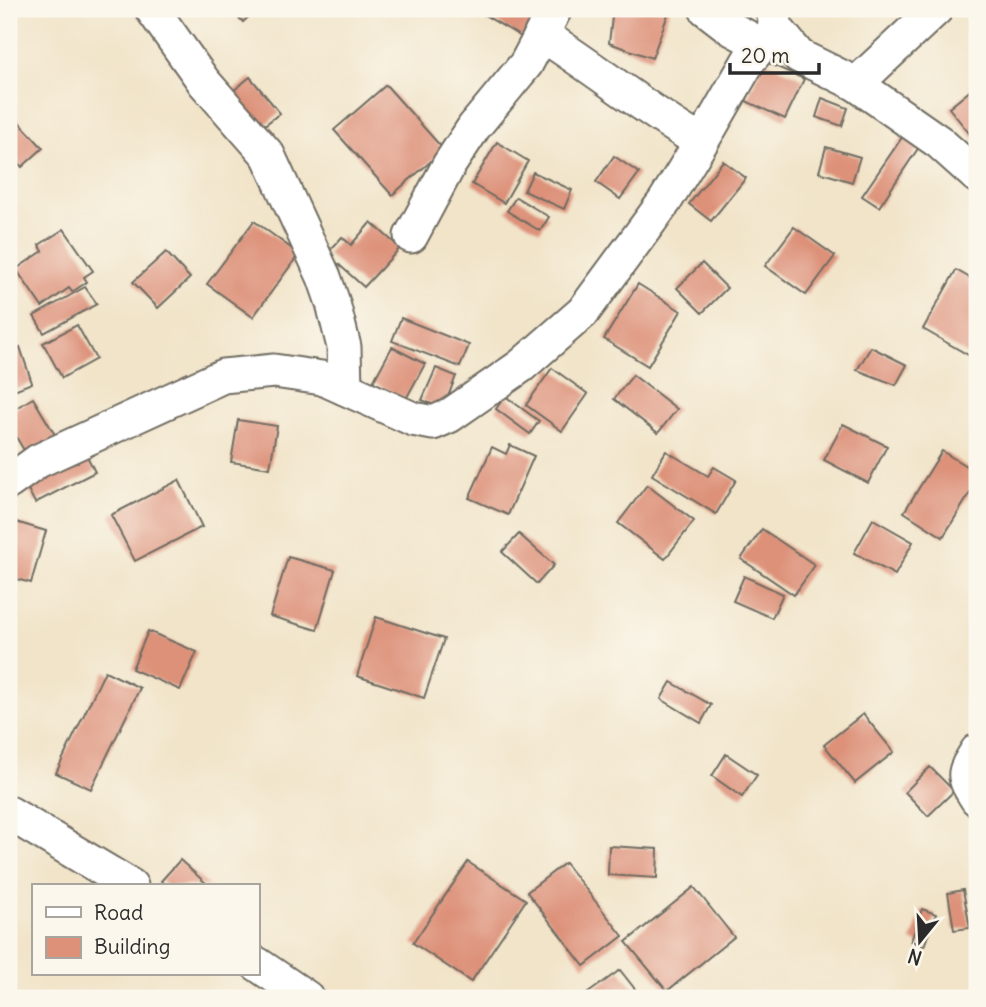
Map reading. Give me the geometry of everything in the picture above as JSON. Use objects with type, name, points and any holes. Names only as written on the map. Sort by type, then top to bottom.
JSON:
[{"type":"street","points":[[152,9],[204,82],[268,155],[324,277],[333,303],[344,347],[345,388]]},
{"type":"street","points":[[706,9],[732,29],[770,27],[799,56],[856,84],[939,142],[977,176]]},
{"type":"street","points":[[856,84],[936,9]]},
{"type":"street","points":[[411,236],[449,165],[474,127],[526,64],[548,22],[575,55],[668,123],[701,142]]},
{"type":"street","points":[[9,482],[38,461],[223,376],[274,371],[321,378],[413,419],[433,424],[450,416],[522,366],[583,312],[665,201],[770,27]]},
{"type":"street","points":[[977,751],[965,770],[965,780],[977,799]]},
{"type":"street","points":[[9,813],[128,884]]},
{"type":"street","points":[[259,965],[307,998]]},
{"type":"building","points":[[231,9],[257,9],[243,22]]},
{"type":"building","points":[[541,9],[523,38],[478,11]]},
{"type":"building","points":[[613,9],[670,9],[652,58],[609,43]]},
{"type":"building","points":[[764,61],[804,79],[785,119],[746,101]]},
{"type":"building","points":[[250,77],[280,113],[257,131],[227,96]]},
{"type":"building","points":[[386,85],[444,150],[392,195],[334,130]]},
{"type":"building","points":[[977,85],[977,143],[949,108]]},
{"type":"building","points":[[822,98],[848,108],[842,126],[816,117]]},
{"type":"building","points":[[18,121],[43,148],[22,167],[9,153],[9,129]]},
{"type":"building","points":[[903,136],[919,147],[879,207],[862,196]]},
{"type":"building","points":[[497,142],[528,161],[504,203],[472,184]]},
{"type":"building","points":[[826,147],[860,157],[852,182],[819,172]]},
{"type":"building","points":[[614,156],[639,173],[620,199],[596,182]]},
{"type":"building","points":[[723,161],[746,178],[711,221],[689,204]]},
{"type":"building","points":[[533,172],[572,190],[564,209],[524,191]]},
{"type":"building","points":[[516,197],[549,217],[540,231],[507,211]]},
{"type":"building","points":[[254,221],[299,254],[253,317],[207,284]]},
{"type":"building","points":[[371,222],[400,248],[364,287],[327,254],[342,237],[351,245]]},
{"type":"building","points":[[794,227],[835,256],[806,295],[765,266]]},
{"type":"building","points":[[64,229],[93,271],[84,277],[87,282],[72,292],[69,288],[42,307],[16,269],[43,251],[39,245]]},
{"type":"building","points":[[166,252],[190,278],[158,308],[133,282]]},
{"type":"building","points":[[702,263],[727,288],[702,313],[677,288]]},
{"type":"building","points":[[956,270],[977,282],[977,360],[923,329]]},
{"type":"building","points":[[638,284],[681,311],[648,366],[604,339]]},
{"type":"building","points":[[85,287],[97,304],[44,333],[34,316]]},
{"type":"building","points":[[401,318],[469,345],[460,367],[392,341]]},
{"type":"building","points":[[77,325],[96,359],[62,378],[43,343]]},
{"type":"building","points":[[20,347],[32,383],[9,392],[9,353]]},
{"type":"building","points":[[392,347],[425,364],[406,399],[373,382]]},
{"type":"building","points":[[871,347],[907,365],[896,385],[857,370]]},
{"type":"building","points":[[436,368],[456,376],[443,409],[422,400]]},
{"type":"building","points":[[552,368],[588,394],[562,431],[526,405]]},
{"type":"building","points":[[633,375],[677,409],[658,433],[614,399]]},
{"type":"building","points":[[505,396],[539,421],[530,434],[496,409]]},
{"type":"building","points":[[33,398],[58,440],[28,457],[9,425],[9,412]]},
{"type":"building","points":[[238,420],[277,426],[270,468],[231,462]]},
{"type":"building","points":[[843,424],[887,446],[868,483],[824,460]]},
{"type":"building","points":[[81,444],[95,472],[35,503],[21,476]]},
{"type":"building","points":[[510,445],[534,456],[508,515],[469,498],[492,447],[506,454]]},
{"type":"building","points":[[666,451],[708,476],[714,467],[736,480],[716,514],[652,475]]},
{"type":"building","points":[[942,451],[977,473],[977,482],[943,537],[904,512]]},
{"type":"building","points":[[179,480],[202,527],[135,561],[111,515]]},
{"type":"building","points":[[647,485],[694,521],[665,559],[618,523]]},
{"type":"building","points":[[873,519],[913,542],[895,575],[854,553]]},
{"type":"building","points":[[9,520],[46,531],[31,583],[9,577]]},
{"type":"building","points":[[762,529],[815,565],[794,595],[741,559]]},
{"type":"building","points":[[519,534],[554,565],[537,584],[502,552]]},
{"type":"building","points":[[288,557],[335,570],[317,630],[270,616]]},
{"type":"building","points":[[744,576],[783,594],[772,618],[733,601]]},
{"type":"building","points":[[376,617],[444,639],[424,698],[357,676]]},
{"type":"building","points":[[148,631],[197,652],[180,690],[132,669]]},
{"type":"building","points":[[105,671],[140,688],[91,789],[56,773]]},
{"type":"building","points":[[671,682],[711,705],[701,723],[661,699]]},
{"type":"building","points":[[863,714],[894,752],[855,783],[824,745]]},
{"type":"building","points":[[726,754],[757,775],[742,797],[712,776]]},
{"type":"building","points":[[930,767],[954,791],[928,816],[905,792]]},
{"type":"building","points":[[609,846],[658,849],[657,878],[608,875]]},
{"type":"building","points":[[180,860],[207,884],[165,884],[161,881]]},
{"type":"building","points":[[468,862],[526,900],[471,982],[413,943]]},
{"type":"building","points":[[565,863],[623,936],[584,966],[527,892]]},
{"type":"building","points":[[694,887],[734,937],[667,991],[626,942]]},
{"type":"building","points":[[963,890],[970,928],[954,930],[948,893]]},
{"type":"building","points":[[922,909],[936,914],[924,946],[911,941]]},
{"type":"building","points":[[620,970],[642,998],[585,998],[584,996]]}]
